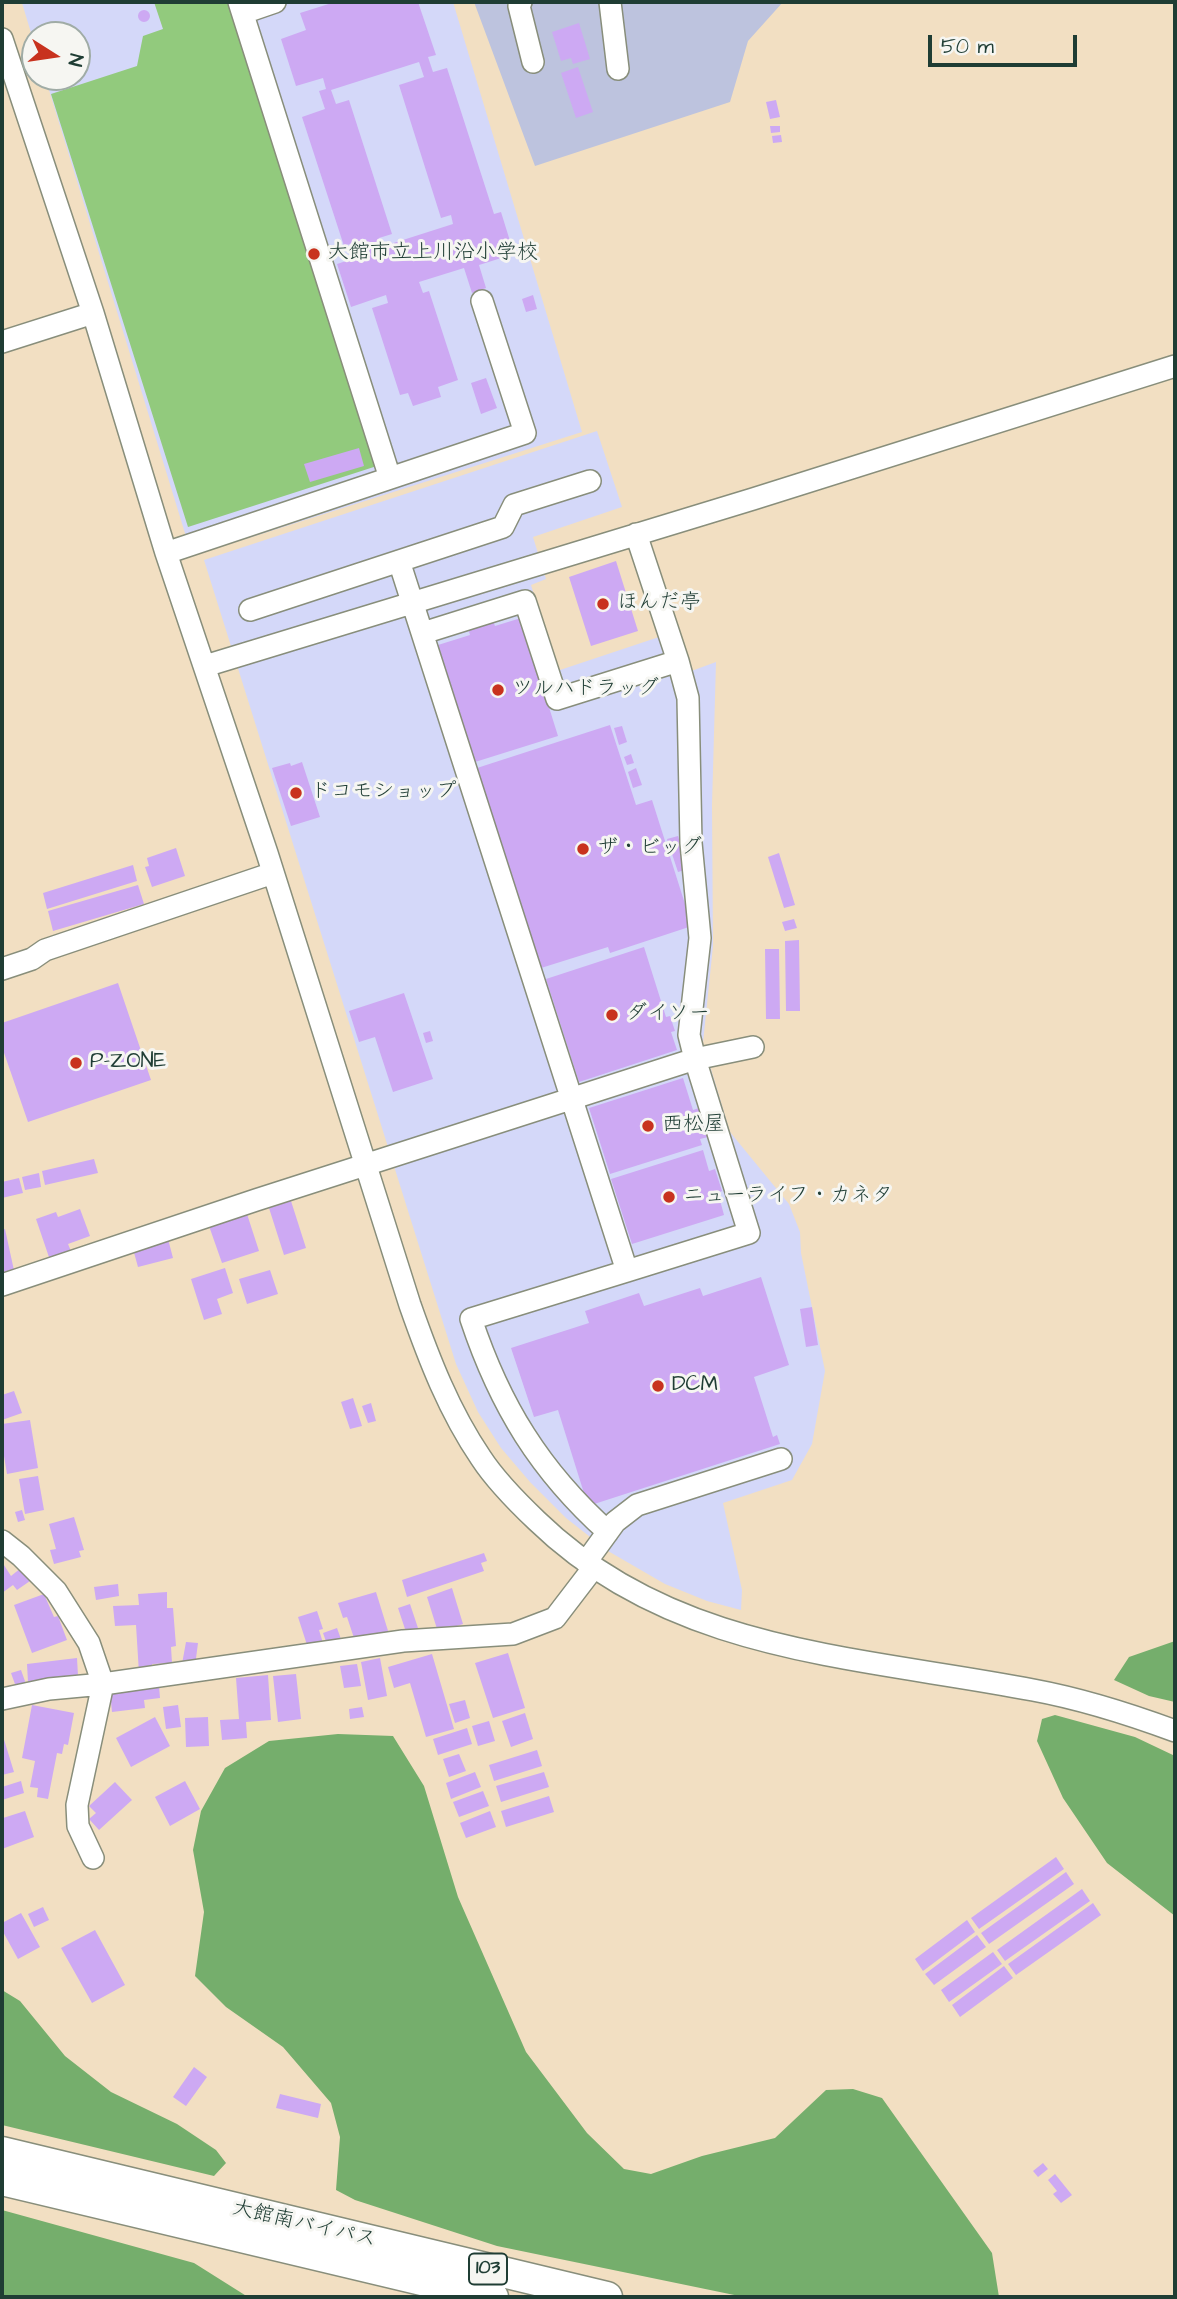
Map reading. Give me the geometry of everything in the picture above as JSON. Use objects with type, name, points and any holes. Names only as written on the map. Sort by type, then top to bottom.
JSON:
[{"type":"highway","name":"大館南バイパス","points":[[2,2152],[147,2201]]},
{"type":"highway","name":"大館南バイパス","points":[[2,2180],[147,2201],[366,2253],[607,2297]]},
{"type":"highway","name":"大館南バイパス","points":[[366,2253],[494,2297]]},
{"type":"street","points":[[275,2],[241,7],[390,478]]},
{"type":"street","points":[[521,2],[519,6],[533,62]]},
{"type":"street","points":[[610,2],[618,69]]},
{"type":"street","points":[[2,39],[93,313],[166,553],[273,873],[422,1340],[436,1377],[482,1461],[543,1527],[590,1565],[672,1612],[733,1633],[802,1649],[1036,1690],[1115,1711],[1175,1731]]},
{"type":"street","points":[[166,553],[525,433],[482,302]]},
{"type":"street","points":[[2,342],[93,313]]},
{"type":"street","points":[[205,666],[413,604],[1175,366]]},
{"type":"street","points":[[250,610],[503,527],[514,505],[590,481]]},
{"type":"street","points":[[608,1532],[584,1511],[524,1436],[492,1375],[471,1319],[749,1233],[689,1035],[700,938],[691,844],[688,698],[636,534]]},
{"type":"street","points":[[399,561],[627,1271]]},
{"type":"street","points":[[423,633],[525,601],[556,699],[680,668]]},
{"type":"street","points":[[2,969],[32,959],[45,950],[273,873]]},
{"type":"street","points":[[2,1285],[695,1059],[753,1047]]},
{"type":"street","points":[[2,1699],[49,1689],[103,1684],[403,1641],[513,1634],[555,1618],[608,1532],[625,1513],[637,1505],[781,1459]]},
{"type":"street","points":[[2,1541],[56,1591],[89,1643],[103,1684],[78,1805],[78,1826],[93,1858]]},
{"type":"shaded area","name":"大館市立上川沿小学校","points":[[453,2],[582,432],[192,556],[49,91],[91,91],[91,21],[27,21],[22,3]]},
{"type":"shaded area","points":[[474,2],[783,2],[748,41],[730,102],[535,166]]},
{"type":"shaded area","points":[[597,431],[622,507],[533,537],[546,579],[531,585],[557,671],[662,636],[675,677],[716,662],[712,805],[713,946],[703,1043],[730,1132],[789,1204],[800,1232],[801,1253],[825,1371],[812,1444],[792,1480],[723,1503],[742,1590],[741,1610],[707,1601],[665,1584],[608,1551],[566,1518],[530,1482],[501,1448],[478,1412],[456,1364],[204,560]]},
{"type":"green space","points":[[154,2],[232,2],[380,465],[188,527],[51,94],[60,91],[91,91],[91,81],[137,66],[143,36],[163,29]]},
{"type":"green space","points":[[1175,1641],[1175,1702],[1149,1696],[1114,1680],[1129,1657]]},
{"type":"green space","points":[[1055,1715],[1135,1737],[1175,1756],[1175,1916],[1107,1863],[1063,1798],[1037,1741],[1042,1719]]},
{"type":"green space","points":[[338,1734],[393,1736],[424,1786],[458,1897],[526,2052],[587,2133],[624,2169],[651,2174],[702,2156],[775,2138],[826,2090],[853,2089],[882,2098],[992,2253],[999,2297],[744,2297],[497,2246],[355,2200],[336,2190],[340,2137],[331,2103],[283,2047],[226,2007],[195,1976],[204,1912],[193,1850],[201,1811],[225,1768],[269,1741]]},
{"type":"green space","points":[[2,1990],[20,2001],[65,2056],[111,2092],[177,2124],[216,2150],[226,2163],[214,2176],[2,2125]]},
{"type":"green space","points":[[2,2210],[194,2263],[248,2297],[2,2297]]},
{"type":"building","points":[[335,2],[418,2],[436,55],[428,57],[433,72],[447,68],[494,214],[501,212],[514,254],[479,265],[486,288],[472,293],[464,268],[419,282],[423,293],[429,291],[458,380],[438,387],[441,397],[413,406],[408,393],[400,395],[372,308],[388,303],[386,295],[351,307],[337,264],[370,253],[366,239],[344,246],[302,117],[325,109],[319,91],[326,89],[323,78],[296,86],[281,39],[306,30],[300,13]],"holes":[[[419,62],[424,77],[399,85],[441,218],[451,215],[453,224],[381,247],[379,238],[392,234],[349,100],[336,104],[331,90]]]},
{"type":"building","points":[[144,10],[150,16],[144,22],[138,16]]},
{"type":"building","points":[[579,23],[590,59],[573,64],[571,58],[561,61],[552,32]]},
{"type":"building","points":[[578,67],[593,112],[576,118],[561,73]]},
{"type":"building","points":[[776,100],[780,117],[770,119],[766,102]]},
{"type":"building","points":[[770,126],[780,126],[780,132],[771,133]]},
{"type":"building","points":[[781,135],[782,142],[773,143],[772,136]]},
{"type":"building","points":[[533,295],[537,309],[526,312],[522,299]]},
{"type":"building","points":[[486,378],[497,408],[481,414],[471,383]]},
{"type":"building","points":[[359,448],[364,466],[310,482],[304,464]]},
{"type":"building","name":"ほんだ亭","points":[[616,561],[638,631],[591,646],[569,577]]},
{"type":"building","points":[[521,618],[558,736],[475,762],[438,645],[470,635],[468,628],[493,621],[495,626]]},
{"type":"building","points":[[610,725],[636,805],[652,800],[692,926],[610,953],[608,947],[541,968],[477,768]]},
{"type":"building","points":[[622,726],[627,742],[619,745],[614,728]]},
{"type":"building","points":[[631,754],[634,763],[627,765],[624,757]]},
{"type":"building","points":[[302,762],[320,817],[291,826],[272,768]]},
{"type":"building","points":[[636,768],[642,785],[633,788],[628,772]]},
{"type":"building","points":[[678,836],[688,869],[678,872],[667,839]]},
{"type":"building","points":[[176,848],[185,876],[152,887],[145,867],[149,866],[147,858]]},
{"type":"building","points":[[779,853],[795,905],[784,908],[768,857]]},
{"type":"building","points":[[133,865],[137,881],[47,909],[43,893]]},
{"type":"building","points":[[138,885],[144,904],[53,931],[48,911]]},
{"type":"building","points":[[794,919],[797,928],[785,931],[782,922]]},
{"type":"building","points":[[799,940],[800,1011],[786,1011],[785,941]]},
{"type":"building","points":[[644,947],[666,1017],[670,1016],[675,1031],[671,1032],[677,1050],[579,1082],[546,979]]},
{"type":"building","points":[[765,949],[779,949],[780,1019],[766,1019]]},
{"type":"building","name":"P-ZONE","points":[[118,983],[151,1080],[28,1122],[2,1047],[2,1023]]},
{"type":"building","points":[[404,993],[433,1079],[393,1092],[375,1037],[359,1042],[349,1011]]},
{"type":"building","points":[[430,1031],[433,1041],[426,1043],[423,1033]]},
{"type":"building","points":[[683,1078],[693,1110],[699,1108],[708,1137],[700,1139],[702,1145],[610,1174],[589,1108]]},
{"type":"building","points":[[703,1150],[709,1171],[715,1169],[722,1191],[718,1193],[724,1215],[632,1244],[611,1179]]},
{"type":"building","points":[[94,1159],[98,1173],[45,1185],[42,1171]]},
{"type":"building","points":[[39,1173],[41,1187],[25,1190],[22,1177]]},
{"type":"building","points":[[19,1178],[23,1193],[2,1198],[2,1182]]},
{"type":"building","points":[[291,1201],[306,1248],[284,1255],[269,1208]]},
{"type":"building","points":[[80,1209],[90,1236],[68,1244],[73,1256],[51,1263],[36,1219],[56,1212],[58,1217]]},
{"type":"building","points":[[247,1214],[259,1251],[222,1263],[209,1226]]},
{"type":"building","points":[[5,1229],[15,1275],[2,1279],[2,1230]]},
{"type":"building","points":[[168,1239],[173,1258],[138,1267],[133,1249]]},
{"type":"building","points":[[225,1268],[233,1293],[217,1299],[222,1314],[204,1320],[191,1279]]},
{"type":"building","points":[[270,1270],[278,1294],[247,1304],[239,1279]]},
{"type":"building","points":[[761,1277],[789,1365],[754,1377],[773,1437],[777,1435],[780,1444],[588,1506],[558,1410],[534,1417],[511,1348],[589,1323],[585,1311],[639,1293],[644,1306],[700,1288],[703,1296]]},
{"type":"building","points":[[812,1307],[818,1345],[806,1347],[800,1309]]},
{"type":"building","points":[[14,1391],[22,1413],[2,1420],[2,1395]]},
{"type":"building","points":[[353,1398],[362,1426],[350,1429],[341,1402]]},
{"type":"building","points":[[371,1403],[376,1421],[368,1423],[362,1406]]},
{"type":"building","points":[[30,1420],[38,1468],[7,1474],[2,1424]]},
{"type":"building","points":[[38,1476],[44,1510],[25,1514],[19,1479]]},
{"type":"building","points":[[22,1510],[25,1520],[18,1522],[15,1512]]},
{"type":"building","points":[[74,1517],[84,1550],[79,1551],[81,1557],[54,1564],[50,1550],[56,1549],[49,1524]]},
{"type":"building","points":[[484,1553],[487,1561],[481,1563],[484,1571],[407,1597],[402,1580]]},
{"type":"building","points":[[2,1562],[11,1576],[21,1568],[30,1581],[17,1590],[13,1585],[2,1593]]},
{"type":"building","points":[[118,1584],[119,1596],[96,1600],[94,1587]]},
{"type":"building","points":[[452,1588],[463,1624],[438,1632],[427,1597]]},
{"type":"building","points":[[167,1592],[167,1608],[173,1608],[176,1646],[171,1647],[172,1663],[152,1664],[153,1672],[139,1673],[136,1625],[115,1626],[113,1606],[139,1605],[138,1594]]},
{"type":"building","points":[[376,1592],[389,1634],[356,1644],[347,1617],[343,1618],[338,1603]]},
{"type":"building","points":[[44,1594],[54,1617],[58,1616],[67,1640],[32,1653],[14,1605]]},
{"type":"building","points":[[410,1604],[418,1628],[406,1632],[398,1608]]},
{"type":"building","points":[[317,1611],[323,1629],[319,1630],[323,1643],[308,1648],[298,1617]]},
{"type":"building","points":[[337,1628],[342,1642],[328,1647],[323,1633]]},
{"type":"building","points":[[186,1642],[198,1643],[195,1666],[182,1664]]},
{"type":"building","points":[[508,1653],[525,1708],[493,1718],[475,1663]]},
{"type":"building","points":[[432,1654],[454,1729],[426,1737],[410,1683],[394,1688],[388,1667]]},
{"type":"building","points":[[77,1658],[78,1676],[28,1682],[27,1664]]},
{"type":"building","points":[[380,1658],[387,1696],[368,1700],[361,1662]]},
{"type":"building","points":[[357,1664],[361,1686],[344,1688],[340,1666]]},
{"type":"building","points":[[21,1670],[26,1684],[16,1687],[11,1673]]},
{"type":"building","points":[[296,1674],[301,1719],[278,1722],[273,1676]]},
{"type":"building","points":[[268,1675],[271,1720],[246,1722],[247,1738],[222,1740],[220,1720],[239,1719],[236,1678]]},
{"type":"building","points":[[159,1686],[160,1698],[144,1700],[145,1708],[112,1712],[110,1692]]},
{"type":"building","points":[[465,1700],[470,1718],[455,1723],[449,1704]]},
{"type":"building","points":[[32,1705],[74,1713],[68,1745],[64,1744],[62,1754],[57,1753],[48,1799],[37,1797],[38,1788],[30,1787],[35,1761],[22,1758]]},
{"type":"building","points":[[178,1705],[181,1727],[166,1729],[163,1707]]},
{"type":"building","points":[[362,1707],[364,1717],[350,1719],[349,1709]]},
{"type":"building","points":[[525,1713],[533,1739],[511,1747],[502,1721]]},
{"type":"building","points":[[155,1717],[170,1746],[131,1767],[116,1738]]},
{"type":"building","points":[[208,1717],[209,1746],[186,1747],[185,1718]]},
{"type":"building","points":[[489,1721],[495,1741],[478,1746],[472,1726]]},
{"type":"building","points":[[467,1728],[472,1744],[438,1755],[433,1739]]},
{"type":"building","points":[[2,1733],[14,1772],[2,1775]]},
{"type":"building","points":[[537,1750],[542,1766],[494,1781],[489,1765]]},
{"type":"building","points":[[459,1754],[466,1771],[449,1777],[443,1759]]},
{"type":"building","points":[[475,1772],[481,1787],[451,1799],[446,1783]]},
{"type":"building","points":[[544,1772],[549,1787],[501,1802],[496,1786]]},
{"type":"building","points":[[21,1781],[24,1793],[2,1800],[2,1787]]},
{"type":"building","points":[[185,1781],[200,1809],[170,1826],[155,1797]]},
{"type":"building","points":[[115,1782],[132,1800],[99,1830],[89,1819],[96,1813],[89,1806]]},
{"type":"building","points":[[483,1791],[489,1806],[459,1817],[453,1802]]},
{"type":"building","points":[[549,1796],[554,1812],[506,1827],[501,1811]]},
{"type":"building","points":[[25,1811],[34,1837],[2,1849],[3,1818]]},
{"type":"building","points":[[490,1811],[496,1827],[466,1838],[460,1823]]},
{"type":"building","points":[[1056,1857],[1064,1869],[979,1929],[971,1918]]},
{"type":"building","points":[[1066,1872],[1074,1884],[989,1944],[981,1933]]},
{"type":"building","points":[[1082,1889],[1090,1901],[1005,1961],[997,1950]]},
{"type":"building","points":[[1093,1903],[1101,1915],[1016,1975],[1008,1964]]},
{"type":"building","points":[[43,1907],[49,1920],[34,1927],[28,1914]]},
{"type":"building","points":[[21,1913],[40,1947],[18,1959],[2,1930],[2,1923]]},
{"type":"building","points":[[967,1920],[975,1932],[923,1971],[915,1959]]},
{"type":"building","points":[[95,1930],[125,1985],[92,2003],[61,1948]]},
{"type":"building","points":[[977,1935],[986,1947],[934,1985],[925,1974]]},
{"type":"building","points":[[993,1952],[1002,1964],[949,2002],[941,1990]]},
{"type":"building","points":[[1004,1966],[1013,1978],[960,2017],[952,2005]]},
{"type":"building","points":[[194,2067],[207,2077],[186,2106],[173,2097]]},
{"type":"building","points":[[280,2094],[321,2104],[318,2118],[276,2108]]},
{"type":"building","points":[[1043,2163],[1048,2169],[1038,2177],[1033,2171]]},
{"type":"building","points":[[1055,2174],[1072,2195],[1061,2203],[1053,2194],[1057,2191],[1048,2180]]},
{"type":"place","name":"大館市立上川沿小学校","points":[[314,254]]},
{"type":"place","name":"ほんだ亭","points":[[603,604]]},
{"type":"place","name":"ツルハドラッグ","points":[[498,690]]},
{"type":"place","name":"ドコモショップ","points":[[296,793]]},
{"type":"place","name":"ザ・ビッグ","points":[[583,849]]},
{"type":"place","name":"ダイソー","points":[[612,1015]]},
{"type":"place","name":"P-ZONE","points":[[76,1063]]},
{"type":"place","name":"西松屋","points":[[648,1126]]},
{"type":"place","name":"ニューライフ・カネタ","points":[[669,1197]]},
{"type":"place","name":"DCM","points":[[658,1386]]}]
